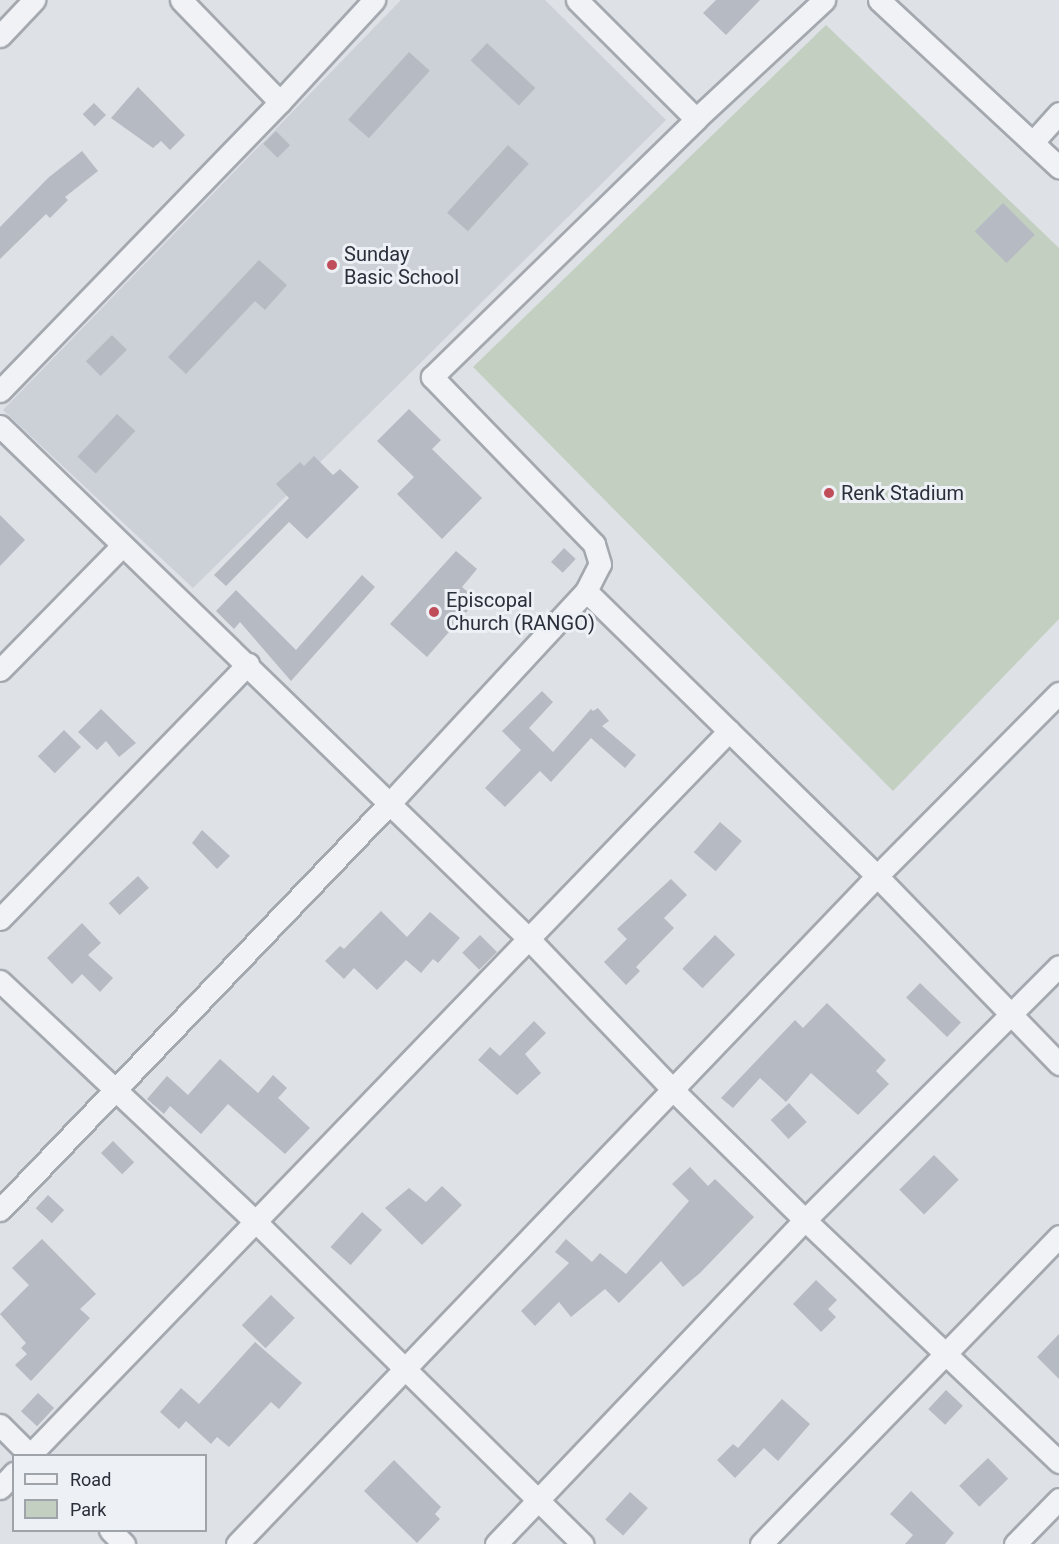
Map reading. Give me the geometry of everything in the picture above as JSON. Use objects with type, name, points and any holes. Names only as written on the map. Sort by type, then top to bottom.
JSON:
[{"type":"street","points":[[0,36],[34,0]]},
{"type":"street","points":[[181,0],[280,102]]},
{"type":"street","points":[[0,391],[280,102],[375,0]]},
{"type":"street","points":[[577,0],[696,119]]},
{"type":"street","points":[[0,1210],[389,804],[586,591],[600,564],[594,544],[432,377],[696,119],[824,0]]},
{"type":"street","points":[[879,0],[1059,167]]},
{"type":"street","points":[[1033,142],[1059,113]]},
{"type":"street","points":[[0,426],[528,938],[674,1091],[805,1220],[1059,1462]]},
{"type":"street","points":[[0,670],[123,545]]},
{"type":"street","points":[[586,591],[877,876],[1059,1064]]},
{"type":"street","points":[[0,919],[248,664]]},
{"type":"street","points":[[237,1544],[674,1091],[877,876],[1059,693]]},
{"type":"street","points":[[31,1454],[729,732]]},
{"type":"street","points":[[496,1544],[805,1220],[1059,966]]},
{"type":"street","points":[[0,981],[255,1221],[583,1544]]},
{"type":"street","points":[[761,1544],[1059,1236]]},
{"type":"street","points":[[0,1425],[29,1454]]},
{"type":"street","points":[[0,1488],[12,1475]]},
{"type":"street","points":[[1015,1544],[1059,1499]]},
{"type":"street","points":[[112,1532],[124,1544]]},
{"type":"shaded area","name":"Sunday Basic School","points":[[401,0],[545,0],[666,120],[193,588],[3,410]]},
{"type":"green space","name":"Renk Stadium","points":[[826,25],[1059,248],[1059,619],[893,791],[473,367]]},
{"type":"building","points":[[716,0],[760,0],[726,35],[703,13]]},
{"type":"building","points":[[487,43],[535,88],[519,106],[471,61]]},
{"type":"building","points":[[409,52],[430,71],[369,138],[348,120]]},
{"type":"building","points":[[138,87],[185,135],[170,150],[161,141],[153,148],[111,118]]},
{"type":"building","points":[[94,103],[106,115],[95,126],[83,114]]},
{"type":"building","points":[[276,131],[290,145],[277,158],[263,144]]},
{"type":"building","points":[[508,145],[529,164],[468,231],[447,213]]},
{"type":"building","points":[[82,151],[98,171],[65,197],[68,200],[50,218],[46,214],[0,259],[0,227],[48,178]]},
{"type":"building","points":[[1003,203],[1035,235],[1007,263],[975,231]]},
{"type":"building","points":[[259,260],[287,285],[265,310],[255,301],[186,374],[168,357]]},
{"type":"building","points":[[112,335],[127,350],[101,376],[86,361]]},
{"type":"building","points":[[409,409],[441,440],[432,449],[482,498],[442,539],[397,494],[414,477],[377,441]]},
{"type":"building","points":[[117,414],[135,431],[96,473],[77,456]]},
{"type":"building","points":[[314,456],[333,475],[340,469],[359,487],[307,539],[289,522],[226,586],[214,575],[289,498],[276,484],[300,462],[304,466]]},
{"type":"building","points":[[0,515],[25,540],[0,566]]},
{"type":"building","points":[[564,548],[576,559],[563,573],[551,562]]},
{"type":"building","name":"Episcopal Church (RANGO)","points":[[456,551],[477,569],[462,587],[477,600],[427,657],[390,624]]},
{"type":"building","points":[[362,575],[375,587],[291,681],[240,622],[234,629],[216,611],[236,590],[296,650]]},
{"type":"building","points":[[542,691],[553,702],[529,728],[553,752],[591,709],[593,711],[598,708],[609,721],[602,726],[636,755],[625,768],[591,738],[551,782],[540,771],[505,807],[485,788],[521,750],[502,731]]},
{"type":"building","points":[[101,709],[136,743],[119,757],[106,741],[97,750],[78,732]]},
{"type":"building","points":[[64,730],[81,747],[55,773],[38,756]]},
{"type":"building","points":[[720,822],[742,841],[716,871],[694,852]]},
{"type":"building","points":[[202,830],[230,856],[217,869],[192,843]]},
{"type":"building","points":[[138,876],[149,888],[120,915],[109,903]]},
{"type":"building","points":[[671,879],[687,895],[664,918],[674,928],[636,967],[640,971],[626,985],[604,962],[627,939],[617,929]]},
{"type":"building","points":[[381,911],[407,937],[430,912],[460,938],[438,963],[433,959],[421,973],[406,960],[377,990],[354,968],[344,979],[325,961],[340,946],[344,949]]},
{"type":"building","points":[[82,923],[101,943],[88,955],[113,978],[100,992],[82,974],[72,984],[47,958]]},
{"type":"building","points":[[480,935],[497,952],[479,970],[462,953]]},
{"type":"building","points":[[715,935],[735,954],[702,988],[682,969]]},
{"type":"building","points":[[920,983],[961,1023],[947,1037],[906,997]]},
{"type":"building","points":[[827,1003],[886,1060],[876,1071],[889,1084],[858,1115],[811,1073],[786,1102],[760,1078],[733,1108],[721,1098],[795,1020],[803,1028]]},
{"type":"building","points":[[534,1021],[546,1033],[525,1054],[541,1073],[517,1095],[478,1060],[490,1047],[500,1056]]},
{"type":"building","points":[[220,1059],[258,1093],[273,1075],[287,1088],[278,1098],[310,1128],[285,1154],[228,1104],[201,1134],[170,1106],[164,1114],[147,1099],[167,1076],[188,1095]]},
{"type":"building","points":[[789,1103],[807,1122],[788,1139],[771,1120]]},
{"type":"building","points":[[113,1141],[134,1162],[122,1174],[101,1153]]},
{"type":"building","points":[[934,1155],[959,1180],[924,1214],[899,1190]]},
{"type":"building","points":[[690,1167],[708,1186],[715,1179],[754,1217],[700,1273],[683,1287],[661,1261],[619,1303],[605,1289],[571,1317],[559,1302],[535,1326],[521,1311],[569,1263],[555,1252],[566,1239],[592,1262],[600,1253],[626,1274],[689,1201],[672,1184]]},
{"type":"building","points":[[442,1186],[462,1205],[422,1245],[385,1208],[409,1188],[426,1202]]},
{"type":"building","points":[[48,1195],[64,1210],[52,1223],[36,1208]]},
{"type":"building","points":[[362,1212],[382,1230],[351,1265],[331,1247]]},
{"type":"building","points":[[42,1239],[96,1294],[80,1309],[90,1318],[31,1381],[15,1365],[27,1354],[21,1348],[26,1343],[0,1314],[29,1285],[12,1268]]},
{"type":"building","points":[[816,1280],[837,1300],[828,1309],[836,1317],[821,1332],[793,1304]]},
{"type":"building","points":[[271,1295],[295,1318],[266,1348],[242,1325]]},
{"type":"building","points":[[1059,1334],[1059,1379],[1037,1357]]},
{"type":"building","points":[[255,1342],[302,1383],[279,1409],[271,1402],[229,1447],[217,1437],[211,1444],[186,1421],[179,1429],[160,1412],[181,1388],[199,1404]]},
{"type":"building","points":[[946,1390],[963,1406],[945,1425],[928,1409]]},
{"type":"building","points":[[38,1393],[54,1408],[37,1426],[21,1411]]},
{"type":"building","points":[[782,1399],[810,1424],[778,1461],[764,1448],[735,1478],[717,1460],[733,1444],[738,1448]]},
{"type":"building","points":[[988,1458],[1008,1479],[979,1507],[959,1486]]},
{"type":"building","points":[[394,1460],[441,1507],[435,1514],[440,1519],[417,1543],[364,1491]]},
{"type":"building","points":[[911,1491],[954,1533],[945,1544],[905,1544],[913,1535],[890,1514]]},
{"type":"building","points":[[630,1492],[648,1508],[623,1536],[605,1519]]},
{"type":"place","name":"Sunday Basic School","points":[[332,265]]},
{"type":"place","name":"Renk Stadium","points":[[829,493]]},
{"type":"place","name":"Episcopal Church (RANGO)","points":[[434,612]]}]
